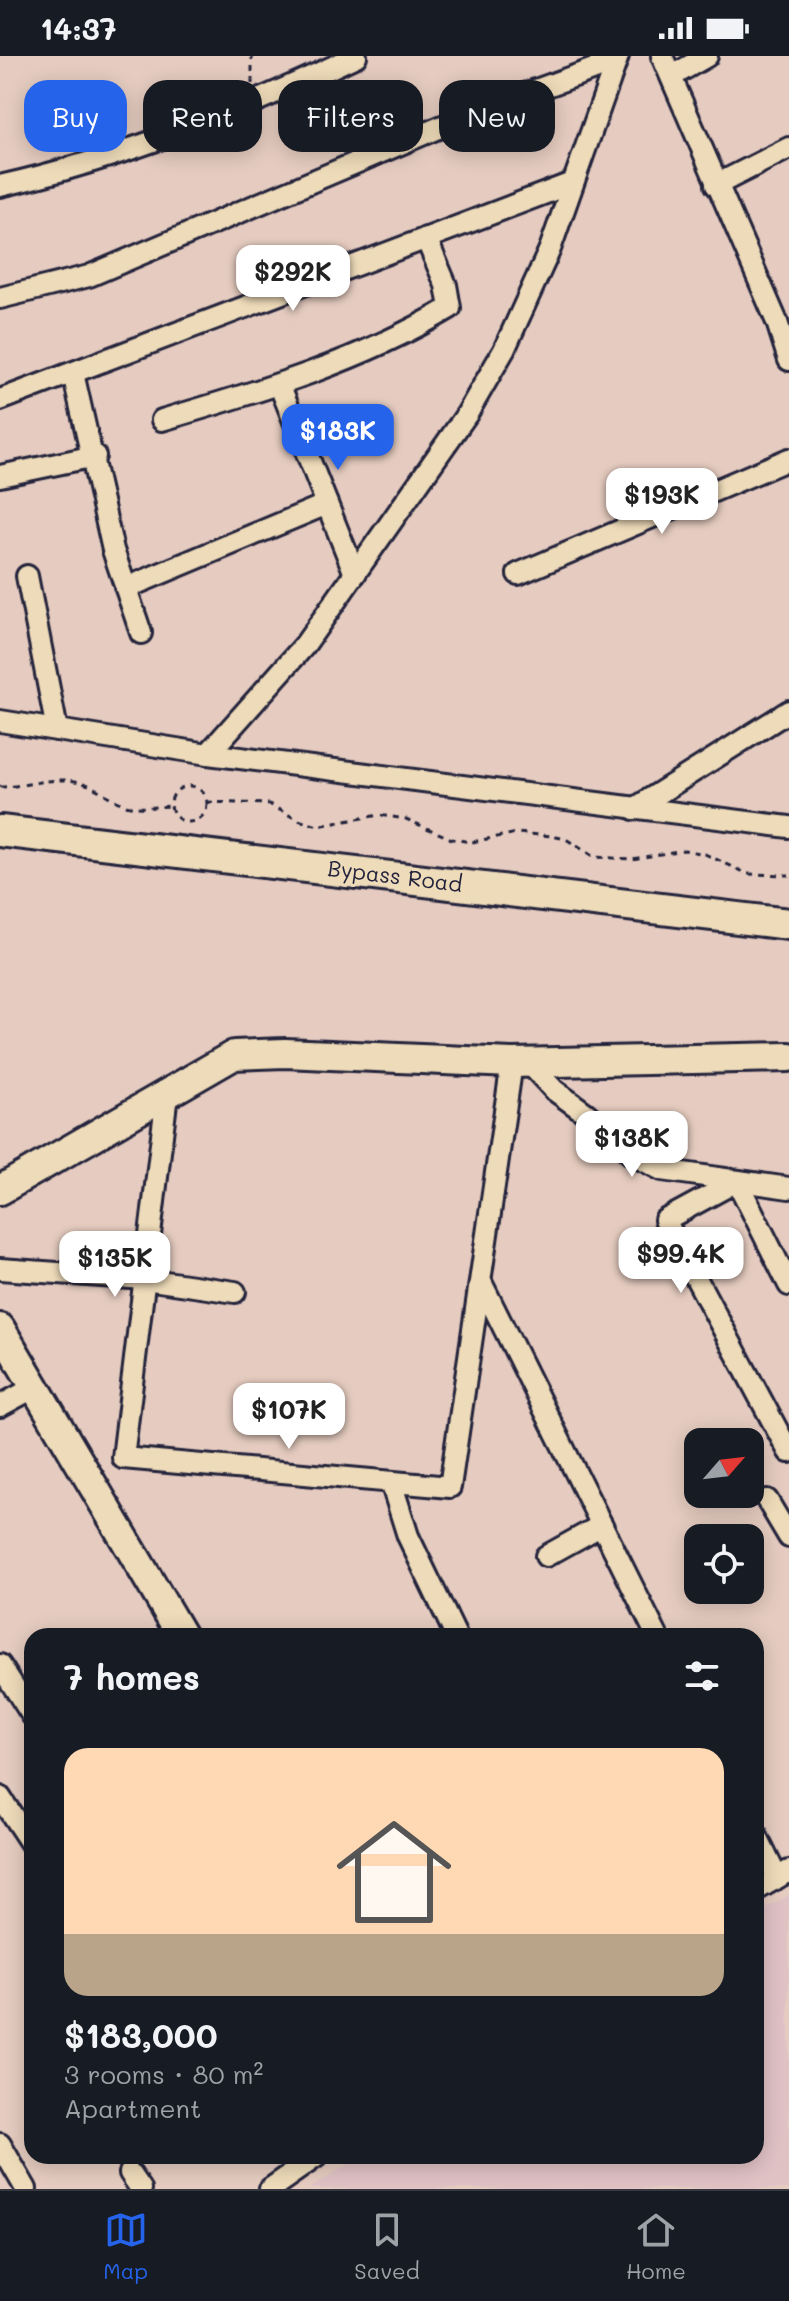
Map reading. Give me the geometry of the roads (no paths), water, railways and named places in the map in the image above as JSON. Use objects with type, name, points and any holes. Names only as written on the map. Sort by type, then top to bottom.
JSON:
[{"type":"main road","name":"Bypass Road","points":[[0,831],[789,924]]},
{"type":"street","points":[[0,186],[69,170],[251,105],[356,56]]},
{"type":"street","points":[[662,56],[716,185],[784,328],[789,360]]},
{"type":"street","points":[[672,76],[707,56]]},
{"type":"street","points":[[208,754],[304,646],[467,414],[504,350],[550,249],[617,59]]},
{"type":"street","points":[[0,298],[89,276],[478,111],[617,59]]},
{"type":"street","points":[[716,185],[789,148]]},
{"type":"street","points":[[0,400],[572,183]]},
{"type":"street","points":[[162,420],[280,386],[418,327],[450,308],[446,285],[426,238]]},
{"type":"street","points":[[73,373],[95,456],[113,550],[141,633]]},
{"type":"street","points":[[280,386],[355,574]]},
{"type":"street","points":[[0,476],[95,456]]},
{"type":"street","points":[[518,574],[789,459]]},
{"type":"street","points":[[126,588],[327,504]]},
{"type":"street","points":[[27,576],[57,730]]},
{"type":"street","points":[[634,809],[789,711]]},
{"type":"street","points":[[0,721],[208,754],[789,827]]},
{"type":"street","points":[[0,1190],[234,1055],[285,1053],[520,1063],[789,1057]]},
{"type":"street","points":[[520,1063],[587,1114],[631,1154],[662,1170],[789,1188]]},
{"type":"street","points":[[167,1094],[123,1458],[450,1487],[481,1282],[520,1063]]},
{"type":"street","points":[[737,1181],[789,1285]]},
{"type":"street","points":[[737,1181],[665,1220],[789,1452]]},
{"type":"street","points":[[0,1269],[145,1279],[235,1292]]},
{"type":"street","points":[[481,1282],[653,1628]]},
{"type":"street","points":[[0,1328],[177,1628]]},
{"type":"street","points":[[0,1406],[35,1387]]},
{"type":"street","points":[[391,1482],[408,1536],[452,1628]]},
{"type":"street","points":[[767,1500],[789,1537]]},
{"type":"street","points":[[546,1556],[602,1525]]},
{"type":"street","points":[[0,1665],[24,1702]]},
{"type":"street","points":[[0,1797],[24,1833]]},
{"type":"street","points":[[764,1847],[783,1874]]},
{"type":"street","points":[[764,1885],[783,1874],[789,1858]]},
{"type":"street","points":[[0,2144],[26,2189]]},
{"type":"street","points":[[270,2189],[302,2167]]}]
